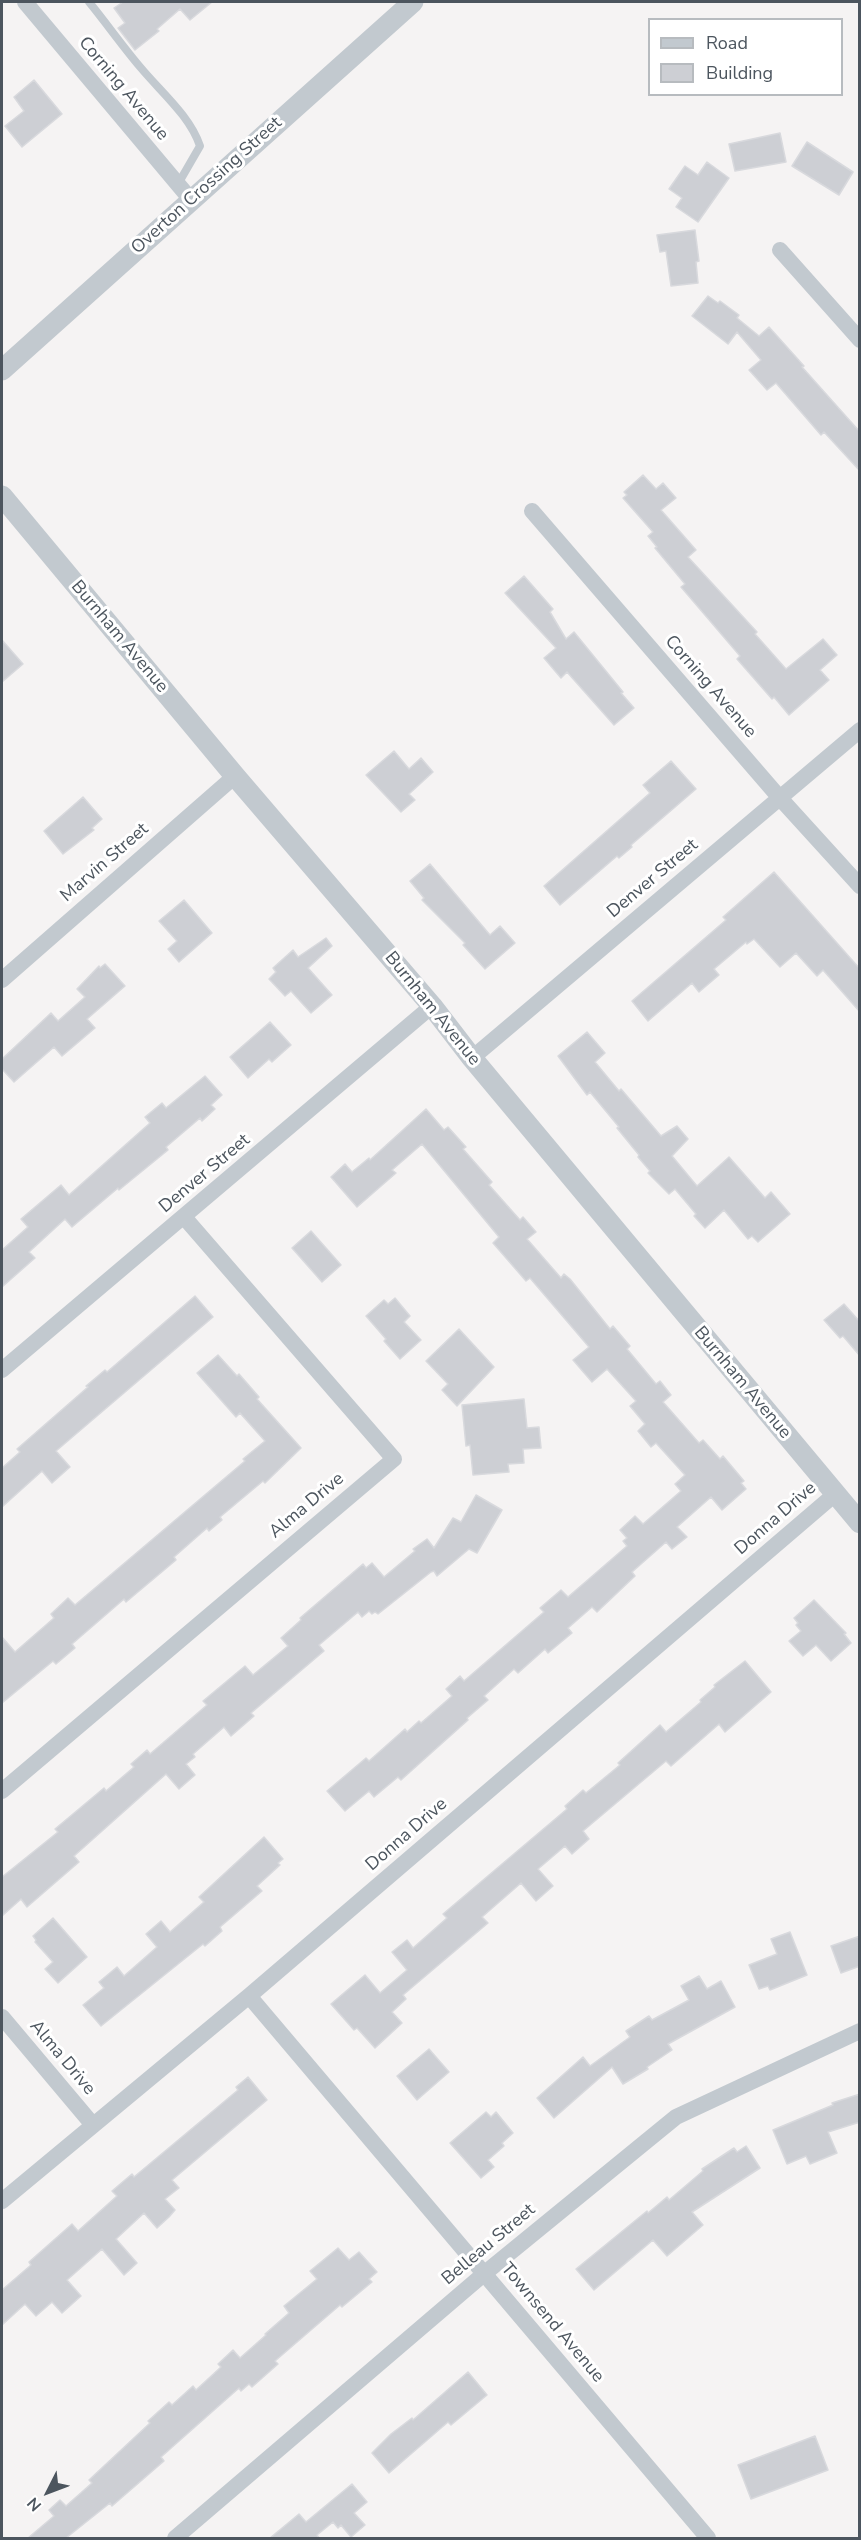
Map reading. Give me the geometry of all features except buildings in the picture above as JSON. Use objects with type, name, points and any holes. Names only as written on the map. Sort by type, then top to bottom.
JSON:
[{"type":"street","name":"Corning Avenue","points":[[25,2],[192,201]]},
{"type":"street","name":"Overton Crossing Street","points":[[6,363],[192,201],[412,2]]},
{"type":"street","points":[[780,250],[860,340]]},
{"type":"street","name":"Burnham Avenue","points":[[2,496],[235,776],[432,1006],[472,1058],[834,1495],[860,1523]]},
{"type":"street","name":"Corning Avenue","points":[[532,511],[779,797],[860,886]]},
{"type":"street","name":"Denver Street","points":[[472,1058],[860,730]]},
{"type":"street","name":"Marvin Street","points":[[2,980],[235,776]]},
{"type":"street","name":"Denver Street","points":[[2,1371],[432,1006]]},
{"type":"street","name":"Alma Drive","points":[[2,1791],[394,1459],[184,1217]]},
{"type":"street","name":"Donna Drive","points":[[2,2201],[249,1996],[834,1495]]},
{"type":"street","name":"Townsend Avenue","points":[[249,1996],[708,2538]]},
{"type":"street","name":"Alma Drive","points":[[2,2016],[93,2125]]},
{"type":"street","name":"Belleau Street","points":[[175,2538],[484,2272],[676,2117],[860,2031]]},
{"type":"lane","points":[[89,2],[197,135],[200,146],[178,184]]}]
